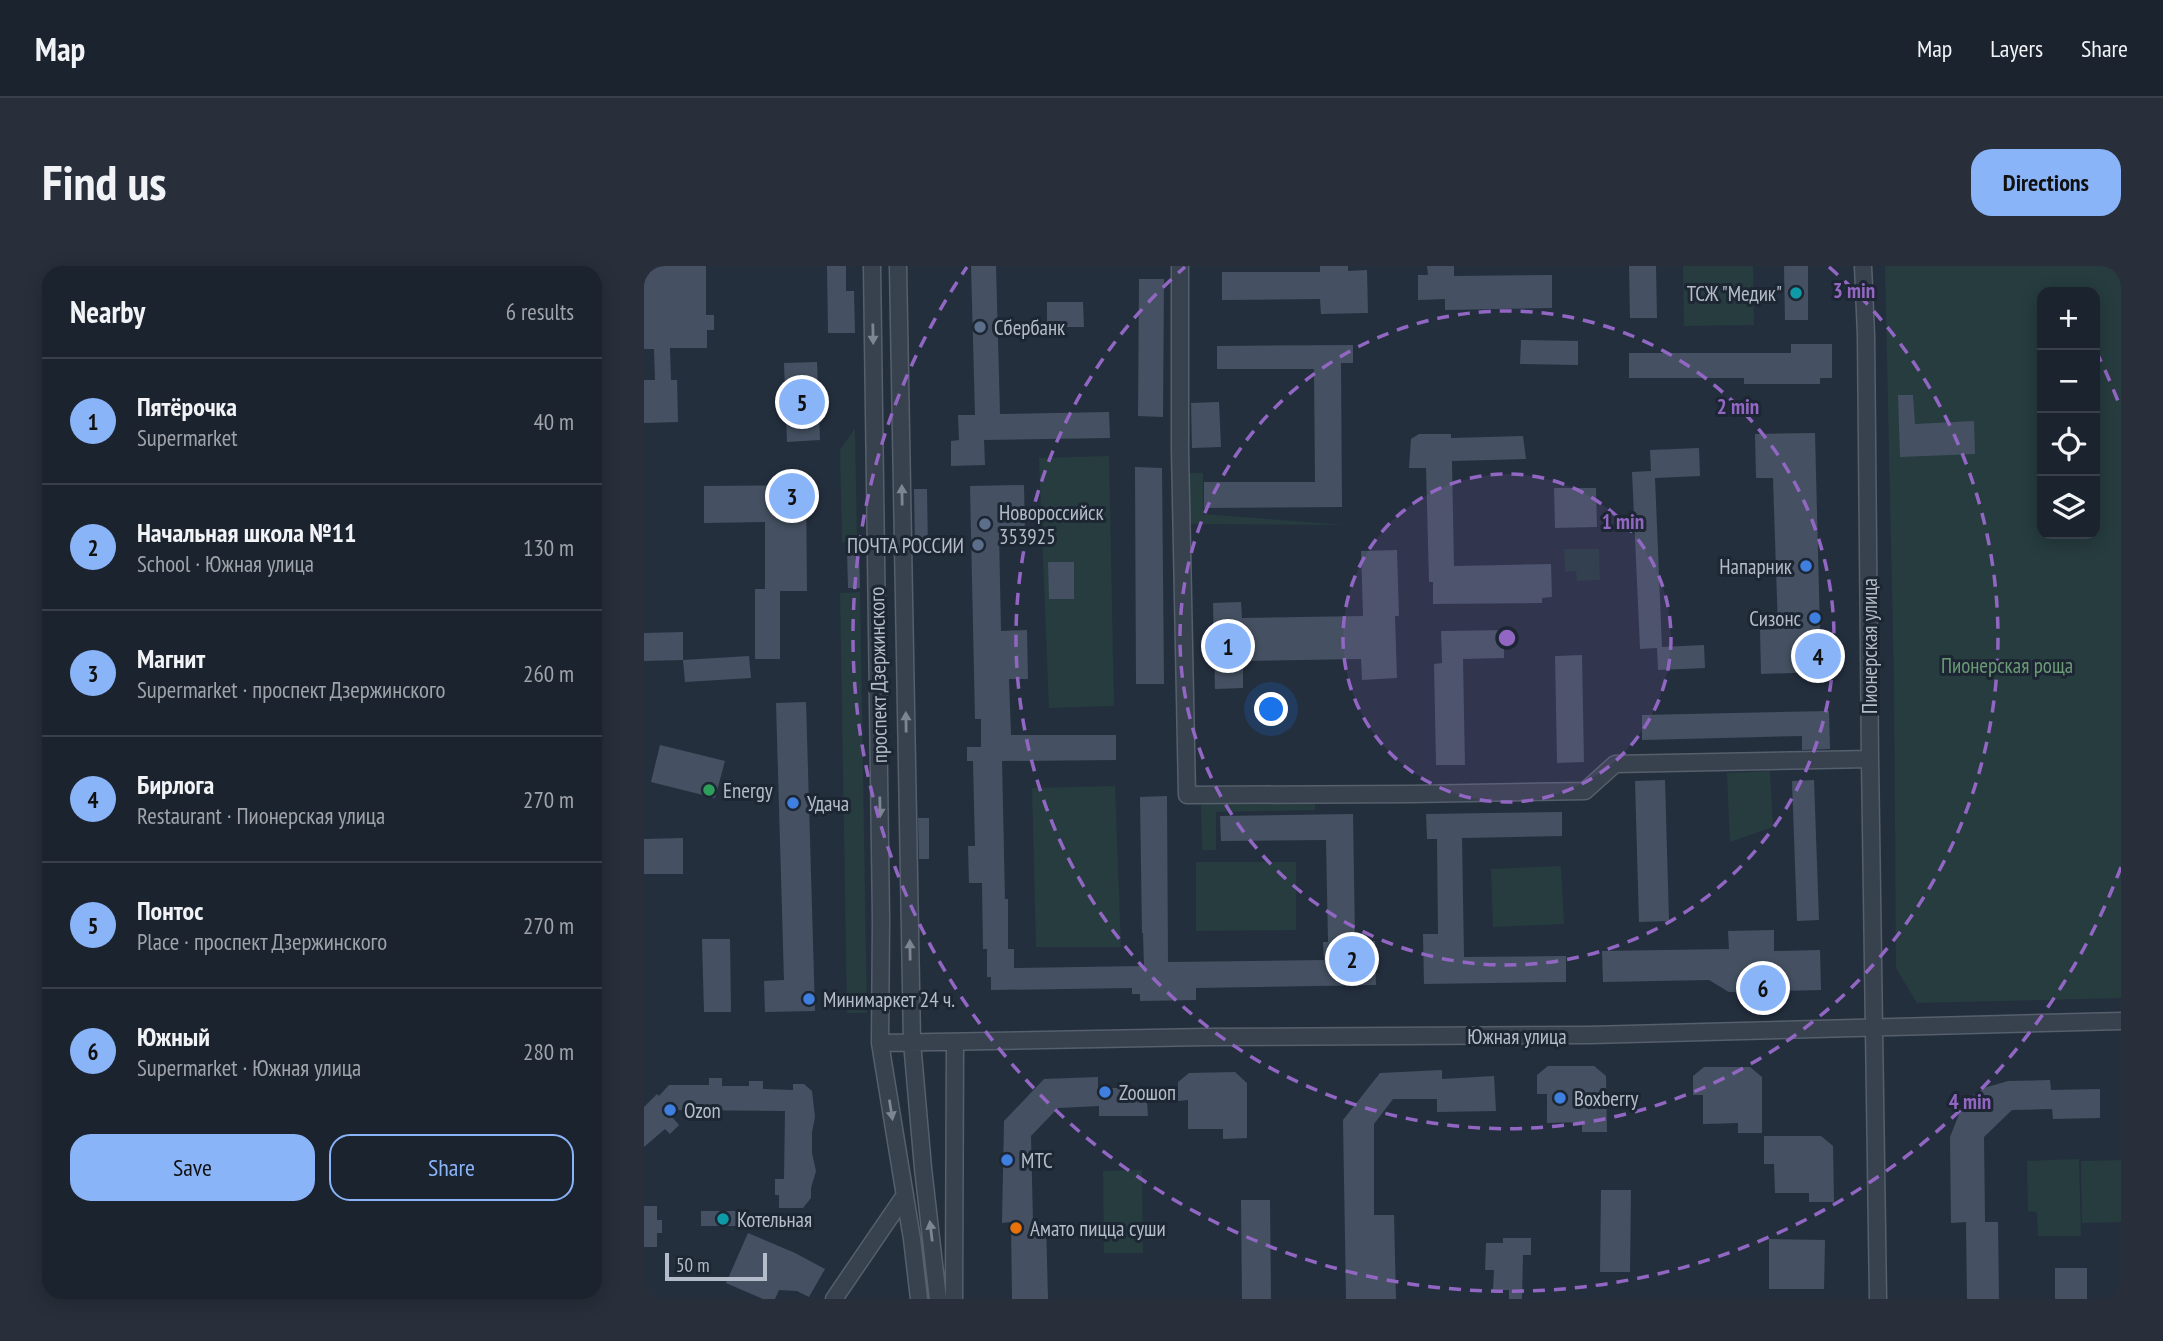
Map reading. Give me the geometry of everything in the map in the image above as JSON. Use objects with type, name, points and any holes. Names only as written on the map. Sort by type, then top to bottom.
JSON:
[{"type":"street","name":"проспект Дзержинского","points":[[872,266],[881,920],[880,1043],[919,1299]]},
{"type":"street","name":"проспект Дзержинского","points":[[898,266],[912,1042],[938,1299]]},
{"type":"street","points":[[1180,266],[1180,450],[1187,795],[1585,791],[1615,764],[1870,759]]},
{"type":"street","name":"Пионерская улица","points":[[1863,266],[1878,1299]]},
{"type":"street","name":"Южная улица","points":[[912,1042],[1590,1035],[2121,1021]]},
{"type":"street","points":[[880,1043],[912,1042]]},
{"type":"street","points":[[954,1299],[956,1042]]},
{"type":"street","points":[[834,1299],[905,1195]]},
{"type":"street","points":[[886,1224],[900,1216],[909,1220]]},
{"type":"green space","points":[[1683,266],[1753,266],[1754,325],[1684,326]]},
{"type":"green space","name":"Пионерская роща","points":[[1885,266],[2121,266],[2121,998],[1917,1003],[1896,968],[1894,681]]},
{"type":"green space","points":[[855,428],[857,542],[842,542],[840,450]]},
{"type":"green space","points":[[1109,456],[1114,706],[1049,708],[1039,458]]},
{"type":"green space","points":[[1186,473],[1203,473],[1203,514],[1345,525],[1188,524]]},
{"type":"green space","points":[[1564,549],[1599,549],[1600,580],[1577,581],[1576,571],[1565,572]]},
{"type":"green space","points":[[860,592],[867,1013],[847,1013],[840,593]]},
{"type":"green space","points":[[1770,771],[1773,827],[1730,842],[1727,773]]},
{"type":"green space","points":[[1115,786],[1121,947],[1036,947],[1032,788]]},
{"type":"green space","points":[[1315,801],[1315,810],[1216,812],[1216,850],[1202,850],[1201,804]]},
{"type":"green space","points":[[1196,862],[1296,862],[1296,930],[1196,931]]},
{"type":"green space","points":[[1561,866],[1564,924],[1493,927],[1491,869]]},
{"type":"green space","points":[[2079,1159],[2081,1236],[2038,1236],[2037,1212],[2028,1211],[2027,1161]]},
{"type":"green space","points":[[2121,1160],[2121,1222],[2082,1223],[2081,1161]]},
{"type":"green space","points":[[1142,1170],[1143,1253],[1104,1253],[1103,1171]]},
{"type":"building","points":[[644,266],[706,266],[706,315],[714,315],[714,330],[707,330],[707,348],[670,348],[671,380],[677,380],[678,422],[644,423],[644,380],[655,380],[654,349],[644,349]]},
{"type":"building","points":[[827,266],[846,266],[846,291],[854,291],[855,333],[828,333]]},
{"type":"building","points":[[971,266],[996,266],[1000,414],[1109,412],[1110,438],[984,440],[985,465],[951,466],[951,441],[959,440],[958,415],[975,415]]},
{"type":"building","points":[[1320,266],[1348,266],[1348,271],[1367,270],[1368,313],[1321,314],[1320,299],[1222,300],[1222,272],[1320,272]]},
{"type":"building","points":[[1427,266],[1454,266],[1454,276],[1552,275],[1552,308],[1445,310],[1445,299],[1418,300],[1418,275],[1428,275]]},
{"type":"building","points":[[1629,266],[1656,266],[1657,318],[1630,318]]},
{"type":"building","name":"ТСЖ \"Медик\"","points":[[1784,266],[1808,266],[1808,320],[1785,320]]},
{"type":"building","points":[[1139,279],[1164,279],[1163,417],[1138,416]]},
{"type":"building","points":[[1047,302],[1083,302],[1084,327],[1047,327]]},
{"type":"building","points":[[1521,340],[1578,341],[1578,365],[1520,364]]},
{"type":"building","points":[[1791,344],[1832,344],[1832,378],[1820,378],[1820,384],[1744,384],[1744,378],[1629,378],[1629,353],[1791,353]]},
{"type":"building","points":[[1353,345],[1353,363],[1341,363],[1342,507],[1204,508],[1204,482],[1315,482],[1314,369],[1217,369],[1217,346]]},
{"type":"building","points":[[817,362],[820,440],[787,442],[784,363]]},
{"type":"building","points":[[1898,395],[1913,395],[1915,424],[1974,421],[1975,454],[1900,457]]},
{"type":"building","points":[[1219,402],[1221,447],[1192,448],[1191,403]]},
{"type":"building","points":[[1815,433],[1821,672],[1761,674],[1760,630],[1778,629],[1773,478],[1756,478],[1755,434]]},
{"type":"building","points":[[1419,434],[1451,434],[1451,438],[1523,436],[1526,459],[1452,461],[1454,566],[1551,564],[1552,597],[1542,598],[1542,603],[1433,604],[1433,582],[1429,582],[1426,468],[1409,468],[1411,439]]},
{"type":"building","points":[[1699,448],[1700,476],[1655,478],[1662,647],[1704,645],[1705,668],[1658,670],[1657,648],[1640,649],[1632,472],[1651,471],[1650,450]]},
{"type":"building","points":[[1135,467],[1162,468],[1164,684],[1136,684]]},
{"type":"building","points":[[806,485],[807,591],[780,591],[780,659],[755,659],[755,589],[765,589],[765,522],[704,523],[704,486]]},
{"type":"building","points":[[1024,485],[1025,533],[999,533],[1001,631],[1027,630],[1028,679],[1009,679],[1011,735],[1116,735],[1116,760],[1002,761],[1005,899],[1008,899],[1008,949],[1014,949],[1014,968],[1144,966],[1140,797],[1167,796],[1168,962],[1324,960],[1323,942],[1328,942],[1326,840],[1221,841],[1220,816],[1353,814],[1355,941],[1375,941],[1376,985],[1196,988],[1196,1000],[1140,1001],[1140,994],[1132,994],[1132,988],[991,990],[991,977],[987,977],[987,949],[983,949],[982,883],[969,883],[968,846],[975,846],[973,761],[967,761],[967,747],[981,747],[981,719],[975,719],[970,486]]},
{"type":"building","points":[[1554,488],[1596,488],[1597,527],[1555,528]]},
{"type":"building","points":[[914,489],[927,489],[928,550],[915,551]]},
{"type":"building","points":[[847,549],[859,549],[860,588],[848,588]]},
{"type":"building","points":[[1397,550],[1397,678],[1362,680],[1361,659],[1243,661],[1243,688],[1215,689],[1213,603],[1241,602],[1242,618],[1363,616],[1361,551]]},
{"type":"building","points":[[1048,562],[1074,562],[1074,599],[1049,599]]},
{"type":"building","points":[[1504,630],[1504,658],[1463,659],[1465,765],[1436,765],[1434,664],[1442,663],[1441,631]]},
{"type":"building","points":[[683,632],[683,660],[644,661],[644,633]]},
{"type":"building","points":[[1582,655],[1584,762],[1557,763],[1555,656]]},
{"type":"building","points":[[749,656],[751,678],[685,682],[683,660]]},
{"type":"building","points":[[806,702],[815,1011],[765,1012],[764,981],[784,980],[776,703]]},
{"type":"building","points":[[1829,711],[1830,749],[1802,750],[1802,736],[1642,740],[1642,715]]},
{"type":"building","points":[[660,745],[725,761],[715,798],[651,782]]},
{"type":"building","points":[[1665,780],[1669,921],[1639,922],[1635,781]]},
{"type":"building","points":[[1814,780],[1819,920],[1797,921],[1792,781]]},
{"type":"building","points":[[1562,812],[1562,836],[1462,838],[1464,957],[1566,956],[1566,982],[1424,984],[1423,934],[1438,934],[1437,839],[1427,839],[1426,814]]},
{"type":"building","points":[[918,818],[929,818],[929,859],[919,859]]},
{"type":"building","points":[[683,838],[683,874],[644,874],[644,839]]},
{"type":"building","points":[[1774,930],[1774,951],[1820,950],[1821,990],[1729,992],[1709,980],[1603,982],[1602,951],[1729,949],[1728,931]]},
{"type":"building","points":[[702,939],[730,939],[731,1012],[704,1012]]},
{"type":"building","points":[[1548,1066],[1594,1066],[1606,1076],[1607,1132],[1582,1132],[1582,1122],[1547,1123],[1547,1094],[1537,1094],[1537,1075]]},
{"type":"building","points":[[1704,1067],[1750,1067],[1762,1077],[1762,1133],[1738,1133],[1738,1123],[1703,1124],[1703,1095],[1693,1095],[1693,1076]]},
{"type":"building","points":[[1442,1070],[1442,1079],[1494,1076],[1496,1111],[1437,1112],[1437,1099],[1393,1099],[1374,1124],[1374,1215],[1394,1215],[1396,1299],[1346,1299],[1343,1120],[1380,1073]]},
{"type":"building","points":[[1235,1072],[1247,1083],[1247,1138],[1223,1139],[1223,1129],[1188,1129],[1188,1100],[1178,1101],[1178,1082],[1189,1073]]},
{"type":"building","points":[[1098,1077],[1098,1088],[1146,1088],[1148,1116],[1099,1116],[1099,1106],[1058,1108],[1031,1136],[1033,1223],[1046,1223],[1048,1299],[1012,1299],[1011,1222],[1002,1223],[1004,1121],[1044,1079]]},
{"type":"building","points":[[709,1078],[722,1078],[722,1086],[749,1086],[749,1081],[763,1081],[763,1089],[793,1090],[793,1084],[804,1084],[812,1091],[815,1117],[812,1153],[816,1171],[811,1198],[803,1208],[779,1208],[779,1195],[775,1195],[775,1179],[784,1179],[785,1111],[666,1110],[679,1125],[670,1134],[665,1129],[644,1147],[644,1107],[669,1085],[709,1085]]},
{"type":"building","points":[[2050,1080],[2051,1090],[2100,1089],[2100,1118],[2053,1119],[2052,1109],[2012,1110],[1984,1137],[1985,1222],[1998,1222],[1999,1299],[1967,1299],[1966,1222],[1951,1223],[1950,1137],[1961,1109],[1984,1088],[2008,1081]]},
{"type":"building","points":[[1764,1136],[1821,1136],[1833,1146],[1834,1202],[1809,1202],[1809,1193],[1775,1193],[1774,1164],[1764,1164]]},
{"type":"building","points":[[1601,1190],[1631,1190],[1630,1272],[1600,1272]]},
{"type":"building","points":[[1241,1200],[1270,1200],[1271,1299],[1242,1299]]},
{"type":"building","points":[[644,1206],[657,1206],[657,1220],[662,1220],[662,1233],[657,1233],[657,1247],[644,1247]]},
{"type":"building","name":"Котельная","points":[[701,1211],[745,1211],[745,1226],[701,1226]]},
{"type":"building","points":[[748,1233],[825,1269],[809,1297],[797,1291],[779,1290],[775,1299],[763,1299],[726,1283]]},
{"type":"building","points":[[1503,1238],[1531,1238],[1531,1255],[1523,1255],[1522,1299],[1509,1299],[1509,1290],[1493,1290],[1494,1270],[1485,1270],[1486,1243],[1503,1243]]},
{"type":"building","points":[[1769,1239],[1825,1240],[1824,1289],[1769,1289]]},
{"type":"building","points":[[2055,1268],[2087,1268],[2087,1299],[2055,1299]]},
{"type":"place","name":"ТСЖ \"Медик\"","points":[[1796,293]]},
{"type":"place","name":"Сбербанк","points":[[980,327]]},
{"type":"place","name":"Понтос","points":[[802,402]]},
{"type":"place","name":"Магнит","points":[[792,496]]},
{"type":"place","name":"Новороссийск 353925","points":[[985,524]]},
{"type":"place","name":"ПОЧТА РОССИИ","points":[[978,545]]},
{"type":"place","name":"Напарник","points":[[1806,566]]},
{"type":"place","name":"Сизонс","points":[[1815,618]]},
{"type":"place","name":"Пятёрочка","points":[[1228,646]]},
{"type":"place","name":"Бирлога","points":[[1818,656]]},
{"type":"place","name":"Energy","points":[[709,790]]},
{"type":"place","name":"Удача","points":[[793,803]]},
{"type":"place","name":"Начальная школа №11","points":[[1352,959]]},
{"type":"place","name":"Южный","points":[[1763,988]]},
{"type":"place","name":"Минимаркет 24 ч.","points":[[809,999]]},
{"type":"place","name":"Zooшоп","points":[[1105,1092]]},
{"type":"place","name":"Boxberry","points":[[1560,1098]]},
{"type":"place","name":"Ozon","points":[[670,1110]]},
{"type":"place","name":"МТС","points":[[1007,1160]]},
{"type":"place","name":"Котельная","points":[[723,1219]]},
{"type":"place","name":"Амато пицца суши","points":[[1016,1228]]}]
